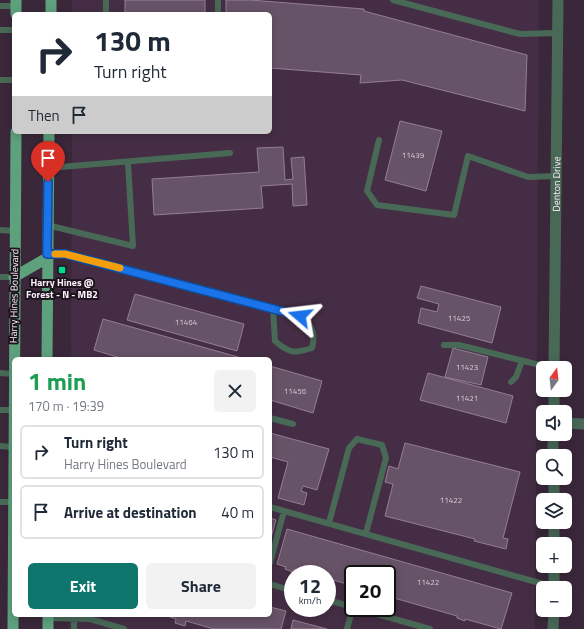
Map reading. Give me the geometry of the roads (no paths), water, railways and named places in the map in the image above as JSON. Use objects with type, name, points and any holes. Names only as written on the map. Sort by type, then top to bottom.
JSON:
[{"type":"main road","points":[[50,12],[51,0]]},
{"type":"main road","name":"Harry Hines Boulevard","points":[[14,357],[16,134]]},
{"type":"main road","points":[[47,357],[49,134]]},
{"type":"main road","points":[[14,277],[47,256]]},
{"type":"main road","name":"Harry Hines Boulevard","points":[[13,617],[13,629]]},
{"type":"street","name":"Denton Drive","points":[[553,361],[558,0]]},
{"type":"street","points":[[572,423],[584,424]]},
{"type":"street","points":[[554,617],[554,629]]},
{"type":"lane","points":[[106,0],[106,12]]},
{"type":"lane","points":[[218,0],[218,12]]},
{"type":"lane","points":[[393,0],[520,34],[558,33]]},
{"type":"lane","points":[[0,6],[16,7]]},
{"type":"lane","points":[[0,30],[12,30]]},
{"type":"lane","points":[[0,80],[12,80]]},
{"type":"lane","points":[[379,140],[368,191],[377,206],[454,215],[468,156],[528,177],[556,176]]},
{"type":"lane","points":[[48,168],[128,163],[230,153]]},
{"type":"lane","points":[[47,224],[133,246],[128,163]]},
{"type":"lane","points":[[0,230],[15,231]]},
{"type":"lane","points":[[47,256],[65,254],[273,308],[300,316],[309,323],[315,338],[312,348],[300,352],[287,351],[275,341],[273,308]]},
{"type":"lane","points":[[0,277],[14,277]]},
{"type":"lane","points":[[444,346],[458,345],[536,364]]},
{"type":"lane","points":[[511,382],[516,377],[522,361]]},
{"type":"lane","points":[[0,373],[12,375]]},
{"type":"lane","points":[[0,410],[12,410]]},
{"type":"lane","points":[[272,419],[293,424]]},
{"type":"lane","points":[[329,523],[349,448],[357,439],[382,445],[386,458],[366,533]]},
{"type":"lane","points":[[0,446],[12,447]]},
{"type":"lane","points":[[0,502],[12,502]]},
{"type":"lane","points":[[272,508],[536,582]]},
{"type":"lane","points":[[272,556],[284,511]]},
{"type":"lane","points":[[272,585],[284,588]]},
{"type":"lane","points":[[347,629],[351,617]]},
{"type":"lane","points":[[387,617],[430,629]]},
{"type":"lane","points":[[48,621],[74,618],[90,620],[124,629]]},
{"type":"lane","points":[[74,618],[74,629]]},
{"type":"place","name":"Harry Hines @ Forest - N - MB2","points":[[62,270]]}]
